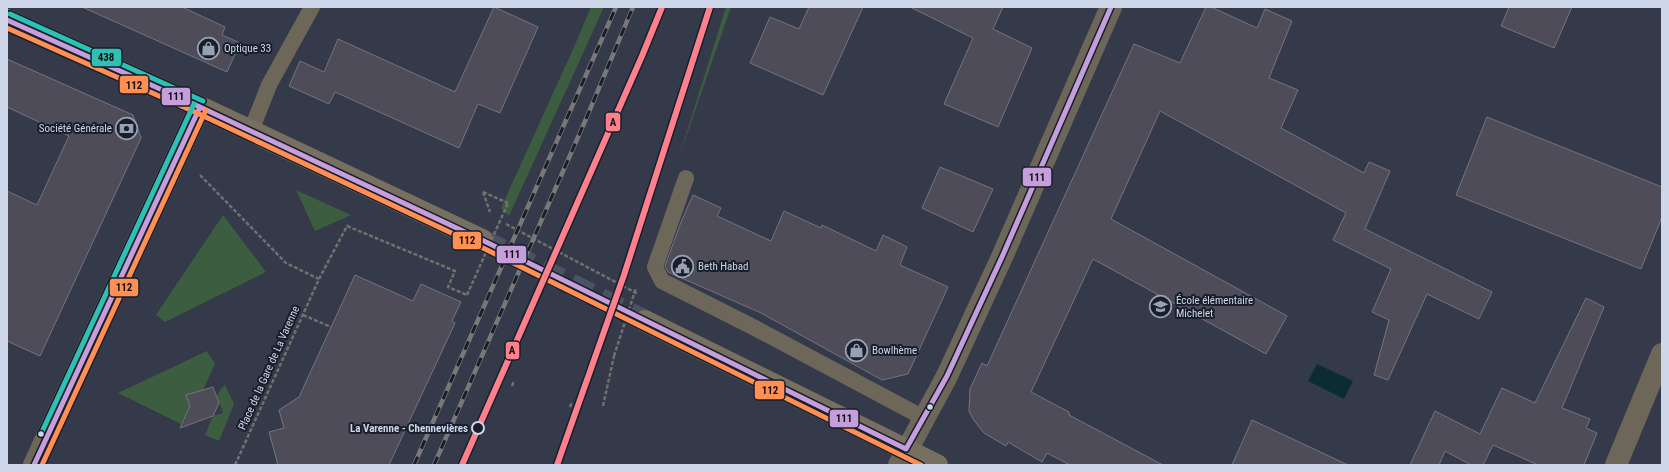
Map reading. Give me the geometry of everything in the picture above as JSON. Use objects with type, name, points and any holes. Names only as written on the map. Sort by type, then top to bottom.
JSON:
[{"type":"main road","points":[[7,20],[200,107],[482,240]]},
{"type":"main road","points":[[645,321],[903,457],[937,465]]},
{"type":"street","points":[[903,457],[947,376],[1002,257],[1111,7]]},
{"type":"street","points":[[34,465],[200,107]]},
{"type":"street","points":[[1616,465],[1662,356]]},
{"type":"lane","points":[[251,131],[269,85],[312,7]]},
{"type":"lane","points":[[686,178],[655,267],[662,281],[760,330],[924,418]]},
{"type":"path","points":[[198,172],[286,263],[319,279]]},
{"type":"path","name":"Place de la Gare de La Varenne","points":[[235,465],[302,314],[347,226],[455,270],[448,287],[467,295],[508,203],[483,192],[491,216]]},
{"type":"path","points":[[498,220],[651,301],[662,281]]},
{"type":"path","points":[[603,406],[614,356],[636,288]]},
{"type":"path","points":[[302,314],[331,327]]},
{"type":"path","points":[[512,386],[514,381]]},
{"type":"path","points":[[570,407],[572,402]]},
{"type":"green space","points":[[591,7],[604,7],[509,216],[501,208]]},
{"type":"green space","points":[[726,7],[731,7],[678,160]]},
{"type":"green space","points":[[296,190],[351,215],[315,231]]},
{"type":"green space","points":[[223,215],[266,272],[165,322],[156,315]]},
{"type":"green space","points":[[207,351],[215,364],[203,390],[186,395],[190,406],[181,424],[118,393]]},
{"type":"green space","points":[[225,385],[234,404],[219,441],[205,435],[213,416],[223,413],[217,396]]},
{"type":"shaded area","points":[[1317,364],[1353,381],[1344,399],[1308,381]]},
{"type":"building","points":[[82,7],[182,7],[225,27],[222,35],[240,43],[227,72]]},
{"type":"building","points":[[494,7],[538,27],[500,113],[478,104],[459,148],[335,92],[329,104],[289,86],[300,61],[324,72],[338,39],[455,92]]},
{"type":"building","points":[[809,7],[863,7],[823,95],[750,63],[770,17],[799,29]]},
{"type":"building","points":[[910,7],[1003,7],[993,29],[1032,48],[998,127],[944,104],[973,38]]},
{"type":"building","points":[[1206,7],[1211,7],[1257,28],[1265,9],[1292,21],[1269,78],[1298,90],[1281,128],[1364,173],[1369,162],[1390,171],[1365,229],[1492,292],[1479,319],[1427,294],[1388,380],[1374,375],[1389,320],[1372,312],[1391,269],[1333,240],[1346,213],[1160,111],[1111,219],[1287,316],[1266,354],[1093,259],[1031,392],[1069,412],[1069,415],[1163,465],[1070,465],[1047,453],[1042,462],[1008,442],[1006,446],[984,433],[973,419],[969,411],[970,389],[982,363],[987,366],[1134,44],[1180,63]]},
{"type":"building","points":[[1509,7],[1572,7],[1554,48],[1501,26]]},
{"type":"building","points":[[7,59],[133,115],[141,138],[40,356],[7,341],[7,191],[37,205],[69,136],[7,107]]},
{"type":"building","points":[[1487,117],[1662,187],[1662,217],[1641,269],[1456,195]]},
{"type":"building","points":[[940,167],[993,189],[973,232],[922,208]]},
{"type":"building","points":[[693,195],[721,208],[717,216],[771,241],[784,211],[821,228],[822,225],[876,251],[883,235],[907,247],[900,265],[948,287],[908,374],[882,380],[761,313],[668,272],[665,266],[681,222]]},
{"type":"building","name":"La Varenne - Chennevières","points":[[355,275],[413,301],[421,284],[461,302],[452,321],[455,323],[389,465],[278,465],[269,432],[284,428],[279,410],[299,397]]},
{"type":"building","points":[[1586,298],[1604,307],[1562,408],[1590,419],[1586,428],[1597,433],[1584,465],[1538,465],[1493,445],[1483,465],[1471,465],[1445,451],[1439,465],[1410,465],[1435,411],[1480,434],[1502,388],[1535,403]]},
{"type":"building","points":[[213,387],[219,403],[213,416],[180,428],[190,406],[186,395]]},
{"type":"building","points":[[1252,420],[1348,465],[1232,465]]},
{"type":"tunnel","points":[[482,240],[645,321]]},
{"type":"railway","points":[[414,465],[616,7]]},
{"type":"railway","points":[[434,465],[586,119],[633,7]]},
{"type":"transit line","name":"A","points":[[462,465],[642,56],[662,7]]},
{"type":"transit line","name":"A","points":[[557,465],[624,275],[710,7]]},
{"type":"transit line","name":"111","points":[[7,20],[200,107],[482,240],[906,449],[947,376],[1002,257],[1111,7]]},
{"type":"transit line","name":"438","points":[[10,14],[203,101]]},
{"type":"transit line","name":"112","points":[[7,28],[197,113],[479,246],[921,465]]},
{"type":"transit line","name":"438","points":[[41,434],[194,104]]},
{"type":"transit line","name":"111","points":[[34,465],[200,107]]},
{"type":"transit line","name":"112","points":[[42,465],[206,110]]},
{"type":"place","name":"Optique 33","points":[[208,48]]},
{"type":"place","name":"Société Générale","points":[[127,128]]},
{"type":"place","name":"Beth Habad","points":[[682,266]]},
{"type":"place","name":"École élémentaire Michelet","points":[[1160,306]]},
{"type":"place","name":"Bowlhème","points":[[857,350]]},
{"type":"place","name":"La Varenne - Chennevières","points":[[478,428]]}]
